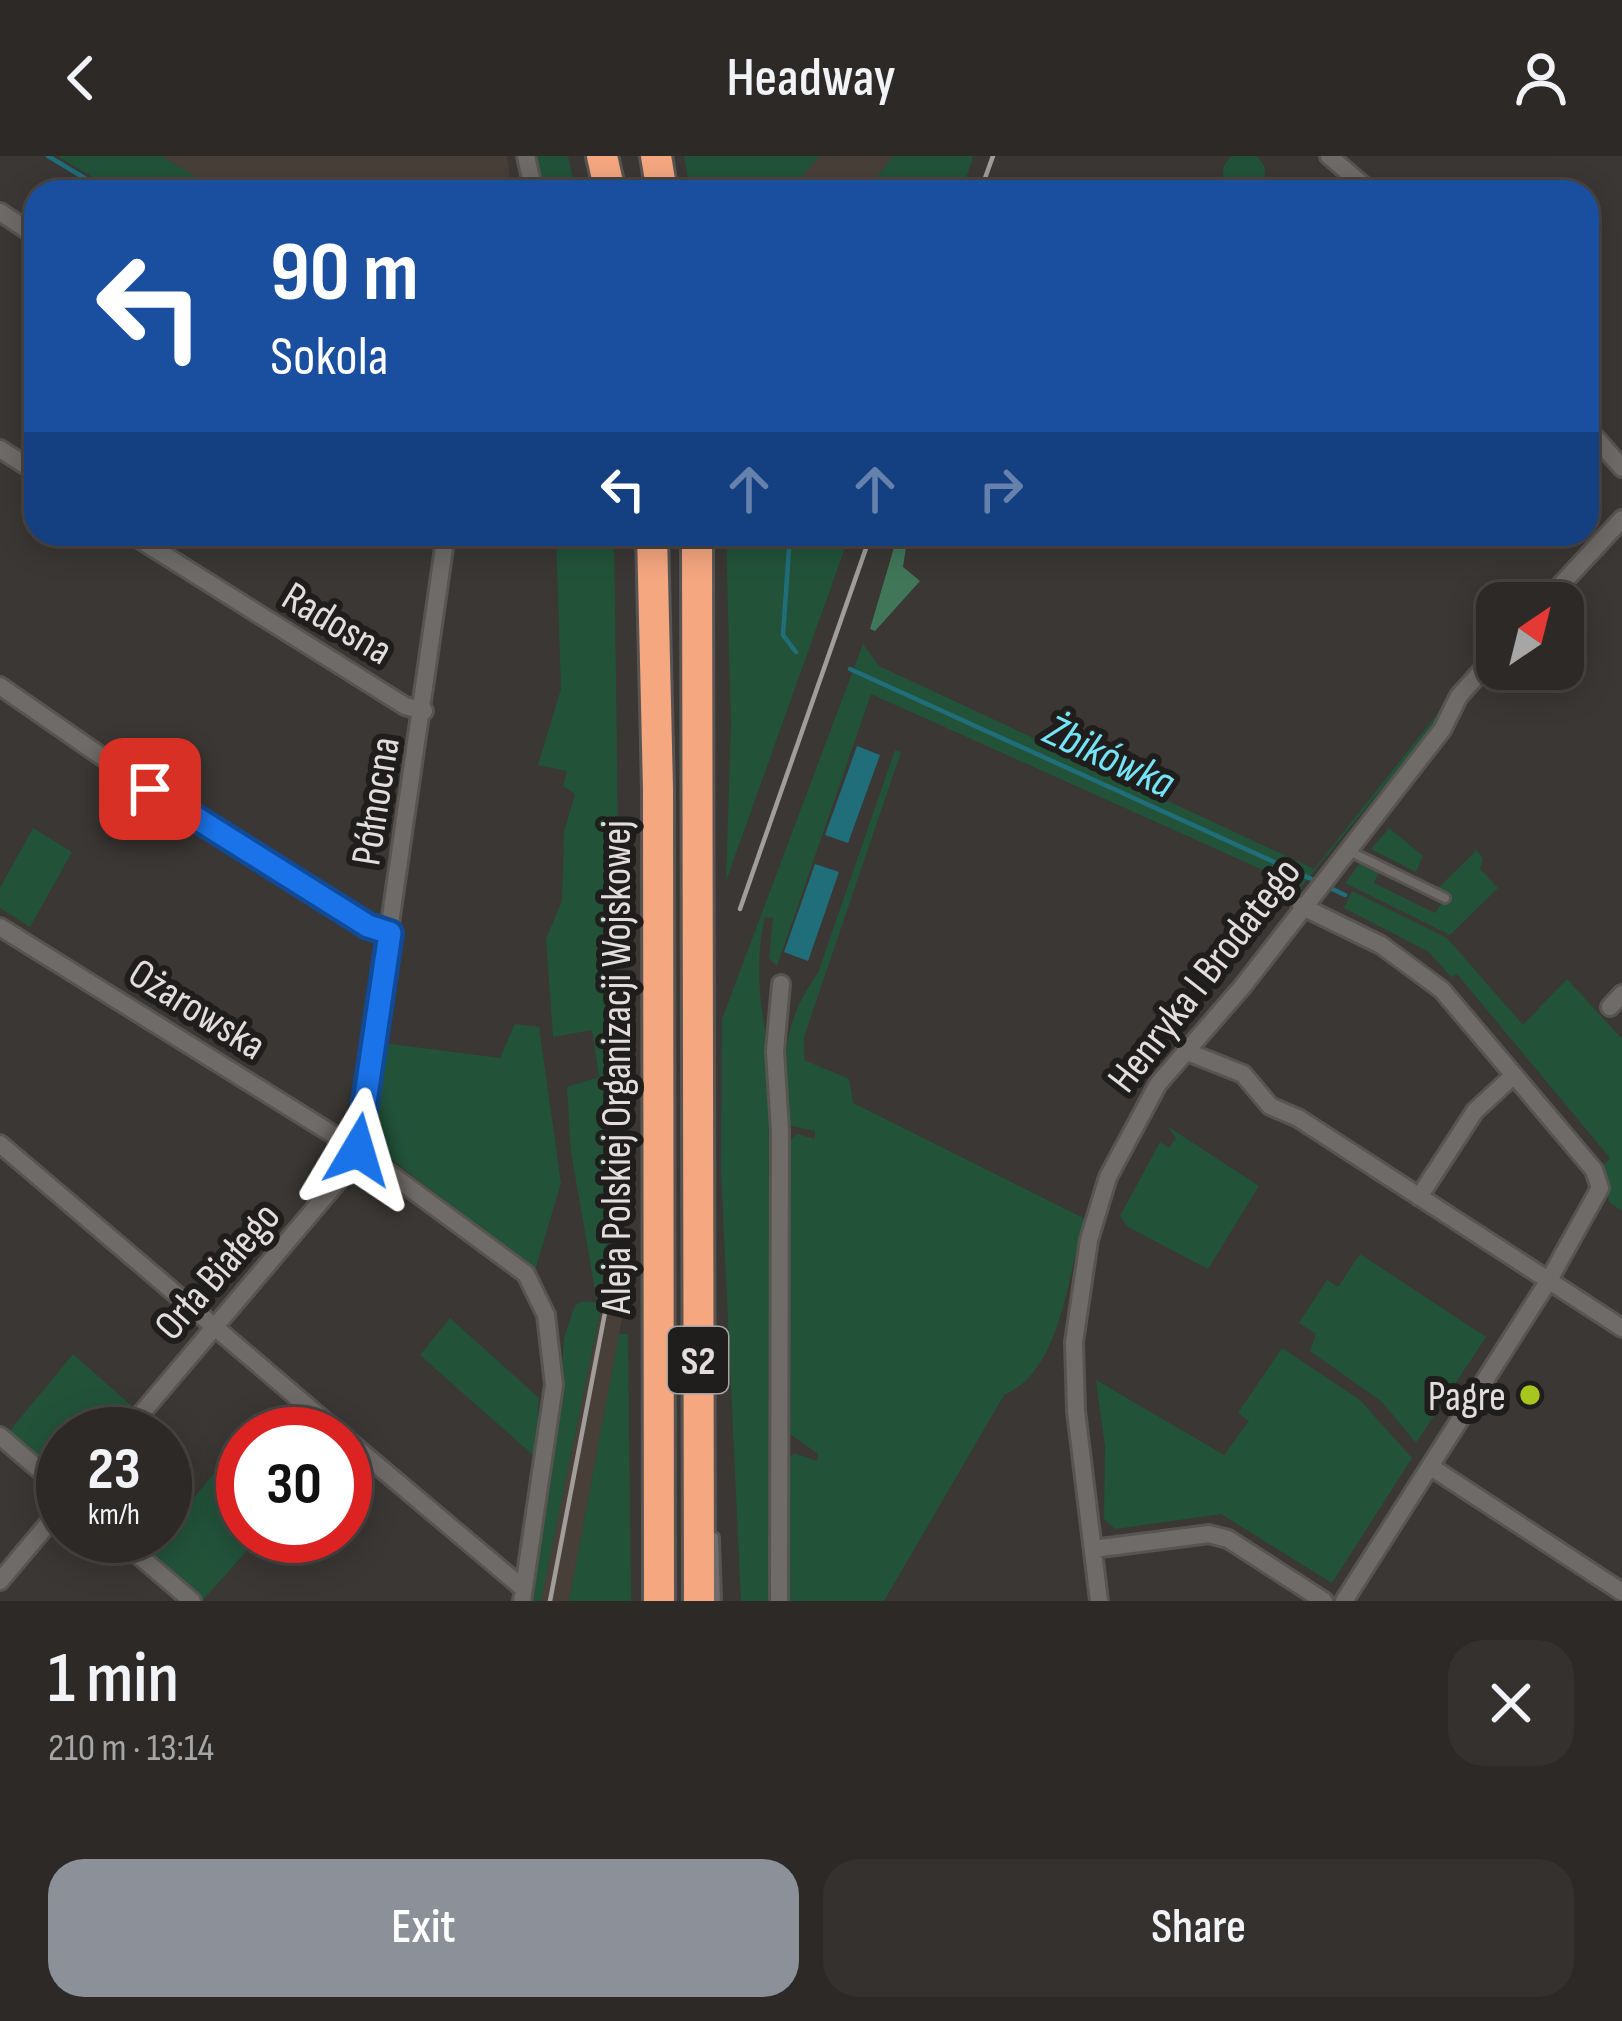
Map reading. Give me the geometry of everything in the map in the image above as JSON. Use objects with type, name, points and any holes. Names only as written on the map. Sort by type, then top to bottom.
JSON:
[{"type":"highway","name":"Aleja Polskiej Organizacji Wojskowej","points":[[652,546],[658,788],[658,1601]]},
{"type":"highway","name":"Aleja Polskiej Organizacji Wojskowej","points":[[698,546],[699,1601]]},
{"type":"street","points":[[1329,156],[1357,180]]},
{"type":"street","points":[[1599,442],[1622,468]]},
{"type":"street","points":[[1599,544],[1622,519]]},
{"type":"street","name":"Radosna","points":[[149,546],[405,706],[424,711]]},
{"type":"street","name":"Północna","points":[[358,1150],[445,546]]},
{"type":"street","points":[[1564,582],[1597,546]]},
{"type":"street","name":"Henryka I Brodatego","points":[[1099,1601],[1076,1411],[1074,1342],[1085,1259],[1121,1145],[1185,1051],[1243,986],[1476,681]]},
{"type":"street","points":[[0,686],[229,839],[368,926],[390,933]]},
{"type":"street","points":[[1306,899],[1430,980],[1594,1170],[1600,1188],[1549,1280],[1344,1601]]},
{"type":"street","name":"Ożarowska","points":[[0,926],[358,1150],[526,1274],[546,1315],[554,1384],[523,1595]]},
{"type":"street","points":[[779,1601],[780,1130],[775,1051],[781,984]]},
{"type":"street","points":[[1185,1051],[1243,1074],[1270,1106],[1298,1118],[1622,1328]]},
{"type":"street","points":[[1419,1197],[1475,1111],[1514,1076]]},
{"type":"street","points":[[0,1144],[308,1407]]},
{"type":"street","name":"Orła Białego","points":[[147,1407],[350,1169],[358,1150]]},
{"type":"street","points":[[0,1436],[36,1467]]},
{"type":"street","points":[[372,1462],[523,1595]]},
{"type":"street","points":[[1431,1467],[1616,1588],[1621,1568]]},
{"type":"street","points":[[1093,1549],[1210,1534],[1228,1539],[1324,1601]]},
{"type":"street","points":[[0,1581],[36,1538]]},
{"type":"street","points":[[148,1563],[192,1601]]},
{"type":"lane","points":[[1346,849],[1445,898]]},
{"type":"lane","points":[[698,1354],[711,1409],[712,1450]]},
{"type":"lane","points":[[713,1531],[720,1601]]},
{"type":"shaded area","points":[[161,156],[507,156],[510,180],[202,180]]},
{"type":"shaded area","points":[[820,156],[894,156],[874,180],[799,180]]},
{"type":"shaded area","points":[[602,1303],[624,1308],[569,1601],[541,1601]]},
{"type":"green space","points":[[1236,154],[1252,154],[1263,165],[1263,180],[1225,180],[1225,165]]},
{"type":"green space","points":[[57,156],[161,156],[202,180],[97,180]]},
{"type":"green space","points":[[536,156],[568,156],[573,180],[541,180]]},
{"type":"green space","points":[[684,156],[820,156],[799,180],[688,180]]},
{"type":"green space","points":[[894,156],[973,156],[966,180],[874,180]]},
{"type":"green space","points":[[556,546],[614,546],[623,1199],[597,1301],[571,1152],[567,1087],[599,1077],[592,1030],[553,1037],[546,939],[562,901],[564,832],[575,794],[563,786],[567,771],[538,765],[561,689]]},
{"type":"green space","points":[[726,546],[846,546],[726,881],[731,724]]},
{"type":"green space","points":[[894,546],[906,546],[903,567],[920,581],[875,631],[870,629]]},
{"type":"green space","points":[[863,644],[879,666],[1314,869],[1458,688],[1435,724],[1301,887],[871,694],[777,966],[769,958],[773,918],[765,917],[761,938],[760,997],[774,1077],[773,1601],[741,1601],[721,1170],[722,1019]]},
{"type":"green space","points":[[895,750],[901,752],[804,1037],[804,1060],[849,1079],[853,1103],[1085,1219],[1051,1342],[1024,1382],[1004,1395],[884,1601],[786,1601],[786,1462],[794,1453],[817,1461],[818,1454],[786,1431],[787,1143],[797,1134],[815,1139],[815,1131],[787,1125],[787,1045],[797,1010],[818,973]]},
{"type":"green space","points":[[33,828],[72,852],[30,927],[0,908],[0,888]]},
{"type":"green space","points":[[1389,828],[1423,856],[1416,872],[1371,849]]},
{"type":"green space","points":[[1473,847],[1483,858],[1480,869],[1498,888],[1450,935],[1345,883],[1360,863],[1379,872],[1374,883],[1435,913],[1448,894],[1438,888],[1475,852]]},
{"type":"green space","points":[[1352,891],[1447,938],[1523,1025],[1567,979],[1622,1039],[1622,1211],[1609,1202],[1603,1166],[1610,1158],[1457,974],[1451,977],[1429,952],[1344,908]]},
{"type":"green space","points":[[515,1024],[539,1027],[561,1183],[535,1270],[370,1143],[383,1043],[500,1058]]},
{"type":"green space","points":[[1167,1126],[1259,1186],[1208,1269],[1128,1227],[1120,1216],[1160,1142],[1169,1148],[1176,1138]]},
{"type":"green space","points":[[1360,1254],[1486,1337],[1416,1443],[1381,1401],[1310,1351],[1316,1334],[1299,1323],[1327,1280],[1338,1287]]},
{"type":"green space","points":[[602,1303],[541,1601],[530,1601],[559,1423],[564,1338],[575,1305]]},
{"type":"green space","points":[[450,1318],[539,1398],[535,1457],[420,1355]]},
{"type":"green space","points":[[619,1334],[628,1334],[631,1601],[569,1601]]},
{"type":"green space","points":[[1282,1348],[1360,1400],[1412,1458],[1332,1583],[1221,1514],[1115,1529],[1104,1519],[1105,1447],[1096,1380],[1224,1455],[1249,1421],[1238,1413]]},
{"type":"green space","points":[[73,1354],[133,1407],[36,1407],[36,1455],[9,1432]]},
{"type":"green space","points":[[213,1474],[216,1477],[216,1563],[236,1563],[203,1600],[160,1563],[192,1563],[192,1500]]},
{"type":"water","points":[[857,746],[880,755],[848,843],[825,835]]},
{"type":"water","points":[[815,864],[839,872],[808,961],[784,952]]},
{"type":"waterway","name":"Żbikówka","points":[[48,156],[88,180]]},
{"type":"waterway","name":"Żbikówka","points":[[789,546],[783,635],[796,652]]},
{"type":"waterway","name":"Żbikówka","points":[[850,669],[1318,882]]},
{"type":"waterway","name":"Żbikówka","points":[[1328,887],[1345,895]]},
{"type":"railway","points":[[984,180],[993,156]]},
{"type":"railway","points":[[740,909],[867,546]]},
{"type":"railway","points":[[550,1601],[607,1302]]},
{"type":"place","name":"Pagre","points":[[1530,1395]]},
{"type":"route","points":[[150,789],[368,926],[390,933],[358,1150]]}]
